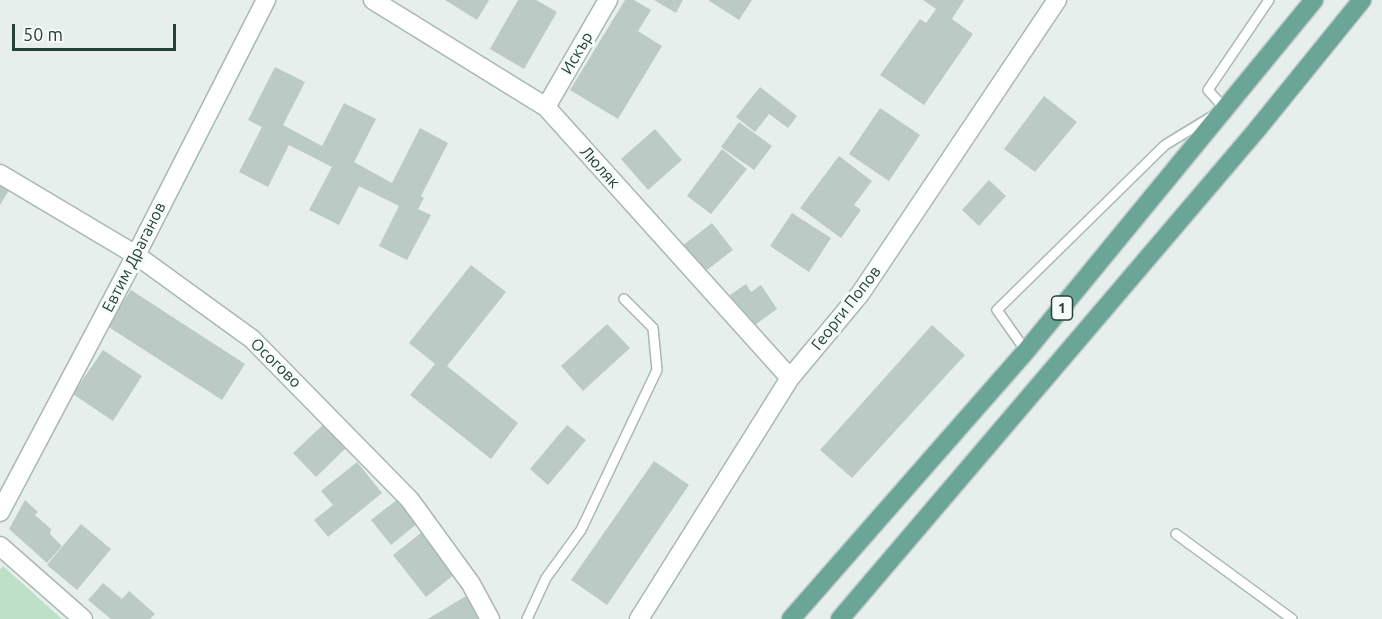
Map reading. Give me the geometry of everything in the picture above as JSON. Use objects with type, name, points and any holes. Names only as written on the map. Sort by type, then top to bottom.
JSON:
[{"type":"main road","name":"1","points":[[791,619],[1026,351],[1314,0]]},
{"type":"main road","name":"1","points":[[840,619],[1247,141],[1362,0]]},
{"type":"street","name":"Евтим Драганов","points":[[0,512],[136,255],[266,0]]},
{"type":"street","name":"Люляк","points":[[374,0],[546,107],[790,378]]},
{"type":"street","name":"Искър","points":[[546,107],[608,0]]},
{"type":"street","name":"Георги Попов","points":[[639,619],[790,378],[860,294],[1052,2]]},
{"type":"street","name":"Осогово","points":[[0,174],[136,255],[252,339],[410,500],[471,584],[490,619]]},
{"type":"street","points":[[0,546],[83,619]]},
{"type":"lane","points":[[1026,351],[997,310],[1165,145],[1225,109],[1208,90],[1269,0]]},
{"type":"lane","points":[[527,619],[546,578],[581,530],[657,370],[653,328],[624,299]]},
{"type":"lane","points":[[1176,534],[1292,619]]},
{"type":"green space","points":[[3,566],[62,619],[0,619],[0,569]]},
{"type":"building","points":[[445,0],[489,0],[477,20]]},
{"type":"building","points":[[518,0],[536,0],[557,12],[524,69],[490,49]]},
{"type":"building","points":[[625,0],[634,0],[651,10],[638,31],[662,46],[618,119],[570,90]]},
{"type":"building","points":[[654,0],[683,0],[676,13]]},
{"type":"building","points":[[708,0],[752,0],[739,20]]},
{"type":"building","points":[[923,0],[964,0],[952,19],[973,34],[924,105],[880,75],[920,19],[926,23],[936,9]]},
{"type":"building","points":[[275,67],[305,82],[283,125],[322,146],[344,103],[376,119],[354,162],[392,183],[420,128],[448,143],[421,196],[424,198],[418,209],[431,215],[407,260],[379,246],[399,206],[359,186],[339,225],[309,210],[332,167],[289,145],[268,187],[239,172],[262,127],[248,120]]},
{"type":"building","points":[[760,87],[797,116],[788,128],[769,114],[755,132],[736,117]]},
{"type":"building","points":[[1044,96],[1077,122],[1035,172],[1004,149]]},
{"type":"building","points":[[880,108],[920,135],[889,181],[849,154]]},
{"type":"building","points":[[739,122],[772,146],[754,170],[721,147]]},
{"type":"building","points":[[655,129],[682,160],[648,190],[621,159]]},
{"type":"building","points":[[722,149],[747,169],[711,214],[687,196]]},
{"type":"building","points":[[839,156],[872,181],[854,205],[861,210],[841,238],[800,208]]},
{"type":"building","points":[[0,180],[11,187],[0,205]]},
{"type":"building","points":[[989,180],[1006,196],[979,226],[962,210]]},
{"type":"building","points":[[792,213],[831,238],[809,272],[770,246]]},
{"type":"building","points":[[712,223],[733,250],[703,273],[682,246]]},
{"type":"building","points":[[471,265],[506,292],[447,366],[518,423],[491,459],[410,395],[435,364],[409,343]]},
{"type":"building","points":[[746,284],[751,292],[761,285],[777,309],[752,327],[730,295]]},
{"type":"building","points":[[131,290],[245,364],[222,400],[107,326]]},
{"type":"building","points":[[607,324],[630,348],[583,391],[561,366]]},
{"type":"building","points":[[932,325],[965,355],[852,478],[820,450]]},
{"type":"building","points":[[103,350],[142,376],[113,421],[73,394]]},
{"type":"building","points":[[324,424],[346,448],[316,477],[293,453]]},
{"type":"building","points":[[567,425],[586,440],[548,485],[530,469]]},
{"type":"building","points":[[654,461],[689,485],[607,605],[571,580]]},
{"type":"building","points":[[357,462],[382,493],[328,537],[314,520],[333,505],[321,491]]},
{"type":"building","points":[[398,499],[418,523],[391,545],[371,520]]},
{"type":"building","points":[[25,500],[38,512],[35,515],[51,529],[50,534],[62,546],[47,563],[9,529]]},
{"type":"building","points":[[81,524],[111,549],[77,590],[47,565]]},
{"type":"building","points":[[422,532],[455,574],[426,597],[393,555]]},
{"type":"building","points":[[103,583],[122,599],[129,591],[155,614],[150,619],[111,619],[88,600]]},
{"type":"building","points":[[466,596],[481,619],[428,619]]}]
